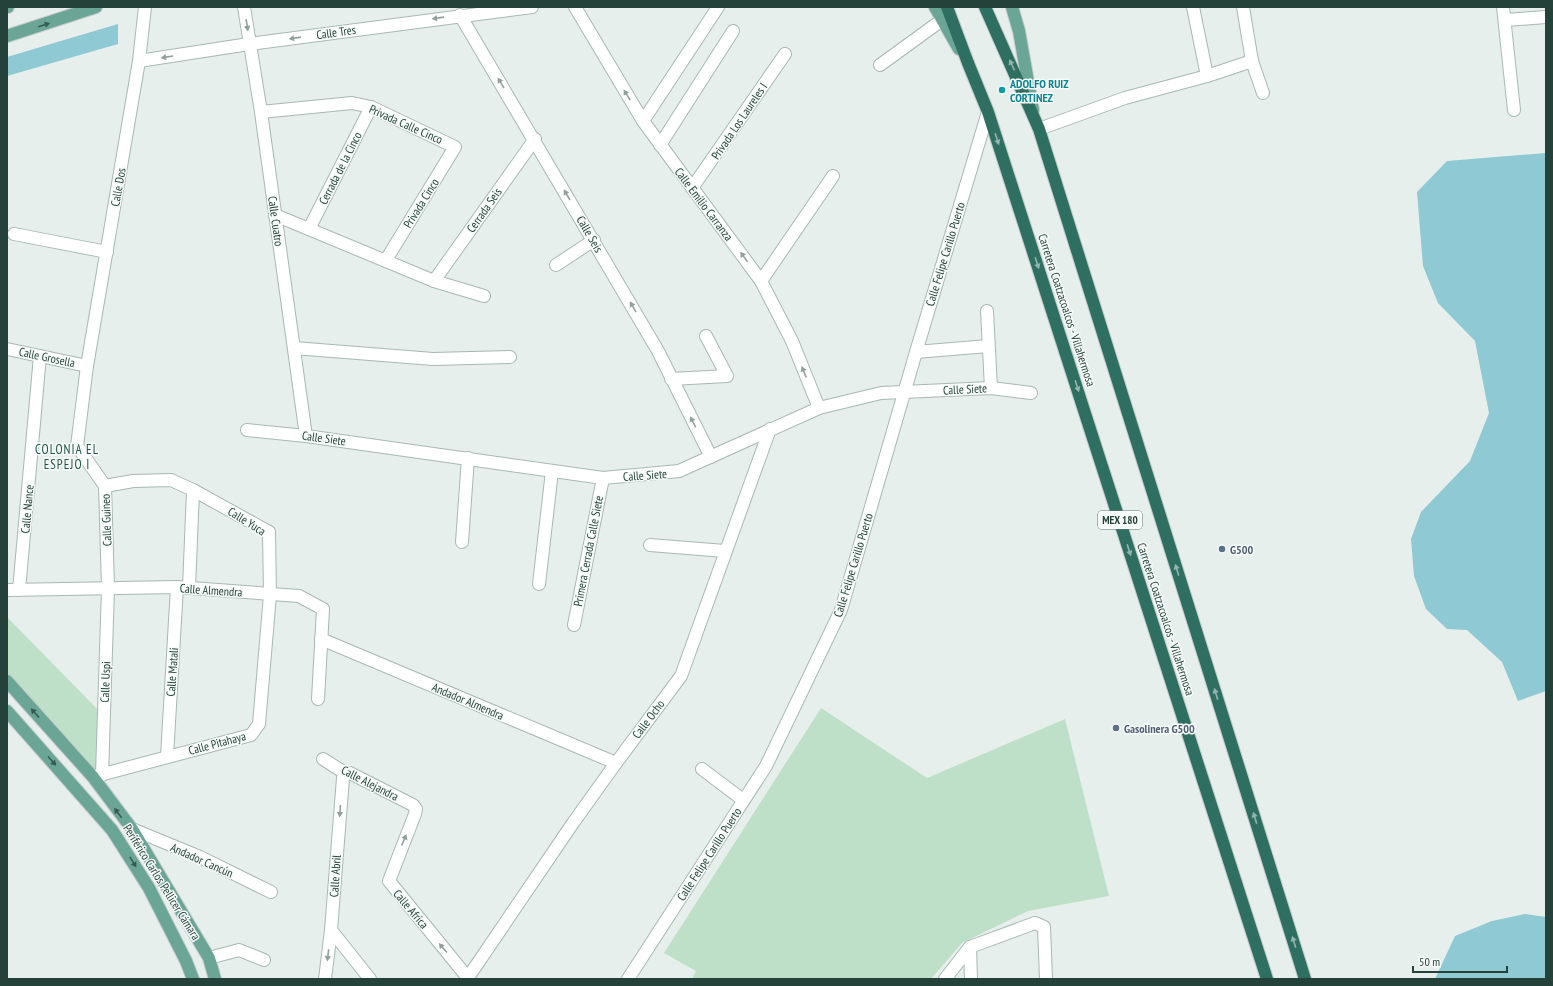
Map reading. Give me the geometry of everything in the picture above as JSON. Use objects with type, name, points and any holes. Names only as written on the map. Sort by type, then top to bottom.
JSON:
[{"type":"highway","name":"Carretera Coatzacoalcos - Villahermosa","points":[[947,7],[988,112],[1267,979]]},
{"type":"highway","name":"Carretera Coatzacoalcos - Villahermosa","points":[[985,7],[1034,114],[1039,129],[1305,979]]},
{"type":"main road","points":[[7,36],[96,7]]},
{"type":"main road","points":[[935,7],[968,63]]},
{"type":"main road","points":[[1012,7],[1019,31],[1034,114]]},
{"type":"main road","name":"Periférico Carlos Pellicer Cámara","points":[[7,681],[97,776],[132,829],[209,958],[215,979]]},
{"type":"main road","name":"Periférico Carlos Pellicer Cámara","points":[[7,711],[112,830],[149,888],[186,961],[193,979]]},
{"type":"street","name":"Calle Dos","points":[[87,366],[139,61],[144,7]]},
{"type":"street","name":"Calle Cuatro","points":[[244,7],[261,112],[306,436]]},
{"type":"street","name":"Calle Tres","points":[[139,61],[460,15],[532,7]]},
{"type":"street","name":"Calle Emilio Carranza","points":[[575,7],[643,121],[761,281],[792,341],[819,408]]},
{"type":"street","points":[[643,121],[718,7]]},
{"type":"street","points":[[1193,7],[1207,76]]},
{"type":"street","points":[[1243,7],[1252,61],[1263,93]]},
{"type":"street","points":[[1503,7],[1514,110]]},
{"type":"street","name":"Calle Seis","points":[[460,15],[535,139],[658,351],[711,457]]},
{"type":"street","points":[[1505,20],[1546,17]]},
{"type":"street","points":[[880,65],[942,20]]},
{"type":"street","points":[[660,145],[733,31]]},
{"type":"street","name":"Privada Los Laureles I","points":[[692,188],[784,54]]},
{"type":"street","points":[[1039,129],[1125,98],[1207,76],[1252,61]]},
{"type":"street","name":"Privada Calle Cinco","points":[[261,112],[352,104],[371,107],[456,147]]},
{"type":"street","name":"Cerrada de la Cinco","points":[[309,229],[371,107]]},
{"type":"street","name":"Calle Felipe Carillo Puerto","points":[[628,979],[766,766],[841,610],[904,392],[988,112]]},
{"type":"street","name":"Cerrada Seis","points":[[434,281],[535,139]]},
{"type":"street","name":"Privada Cinco","points":[[386,260],[456,147]]},
{"type":"street","points":[[761,281],[833,176]]},
{"type":"street","points":[[275,215],[434,281],[484,296]]},
{"type":"street","points":[[14,234],[107,252]]},
{"type":"street","points":[[556,265],[594,240]]},
{"type":"street","points":[[987,311],[991,388]]},
{"type":"street","points":[[671,379],[727,376],[706,336]]},
{"type":"street","points":[[916,352],[988,346]]},
{"type":"street","points":[[294,348],[433,359],[510,357]]},
{"type":"street","name":"Calle Grosella","points":[[7,349],[87,366]]},
{"type":"street","name":"Calle Nance","points":[[19,590],[40,356]]},
{"type":"street","name":"Calle Guineo","points":[[87,366],[77,446],[105,486],[108,588]]},
{"type":"street","name":"Calle Siete","points":[[247,430],[306,436],[603,478],[672,473],[819,408],[881,393],[991,388],[1031,393]]},
{"type":"street","name":"Calle Ocho","points":[[468,978],[616,763],[681,676],[770,429]]},
{"type":"street","points":[[462,542],[468,458]]},
{"type":"street","points":[[539,584],[552,471]]},
{"type":"street","name":"Primera Cerrada Calle Siete","points":[[574,625],[603,478]]},
{"type":"street","points":[[105,486],[133,481],[171,480],[193,490]]},
{"type":"street","name":"Calle Matali","points":[[167,756],[193,490]]},
{"type":"street","name":"Calle Yuca","points":[[193,490],[269,532],[270,595]]},
{"type":"street","points":[[650,545],[725,551]]},
{"type":"street","name":"Calle Almendra","points":[[7,590],[183,587],[270,595],[299,596],[323,609],[318,699]]},
{"type":"street","name":"Calle Uspi","points":[[97,776],[108,588]]},
{"type":"street","name":"Calle Pitahaya","points":[[97,776],[167,756],[251,735],[259,724],[270,595]]},
{"type":"street","name":"Andador Almendra","points":[[321,640],[616,763]]},
{"type":"street","name":"Calle Alejandra","points":[[322,759],[345,773],[350,773],[413,804],[416,809]]},
{"type":"street","points":[[702,769],[743,800]]},
{"type":"street","name":"Calle Abril","points":[[325,979],[331,930],[343,778],[345,773]]},
{"type":"street","name":"Calle Africa","points":[[416,809],[389,881],[468,978]]},
{"type":"street","name":"Andador Cancún","points":[[132,829],[200,857],[271,892]]},
{"type":"street","points":[[945,979],[970,947],[1034,923],[1044,927],[1046,979]]},
{"type":"street","points":[[331,930],[370,979]]},
{"type":"street","points":[[970,947],[971,979]]},
{"type":"street","points":[[209,958],[239,950],[264,960]]},
{"type":"green space","points":[[7,617],[104,716],[102,775],[93,777],[7,681]]},
{"type":"green space","points":[[821,708],[927,778],[1065,719],[1109,896],[1028,911],[962,943],[931,979],[692,979],[696,971],[664,953]]},
{"type":"water","points":[[118,24],[118,44],[7,76],[7,57]]},
{"type":"water","points":[[1546,153],[1546,691],[1518,701],[1502,662],[1467,630],[1447,629],[1426,609],[1414,576],[1411,539],[1421,512],[1470,461],[1489,413],[1475,341],[1438,303],[1423,266],[1417,192],[1447,161]]},
{"type":"water","points":[[1525,914],[1546,917],[1546,979],[1435,979],[1455,936],[1492,921]]},
{"type":"place","name":"ADOLFO RUIZ CORTINEZ","points":[[1002,90]]},
{"type":"place","name":"G500","points":[[1222,549]]},
{"type":"place","name":"Gasolinera G500","points":[[1116,728]]},
{"type":"district","name":"COLONIA EL ESPEJO I","points":[[67,456]]}]
